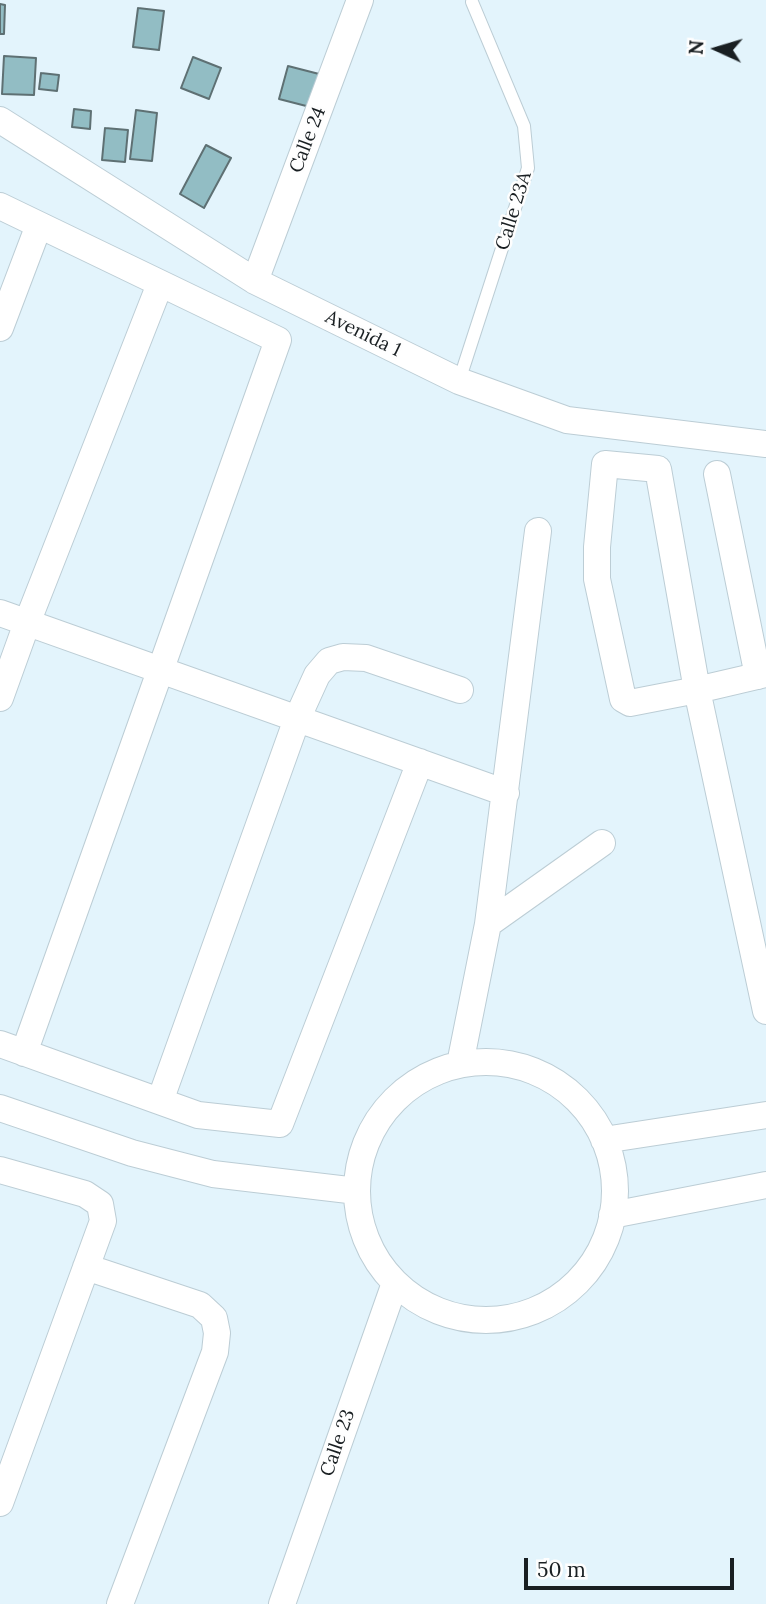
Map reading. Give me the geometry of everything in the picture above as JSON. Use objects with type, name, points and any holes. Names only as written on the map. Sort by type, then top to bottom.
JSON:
[{"type":"street","name":"Calle 24","points":[[255,281],[360,0]]},
{"type":"street","name":"Avenida 1","points":[[0,120],[255,281],[459,381],[567,420],[766,444]]},
{"type":"street","points":[[0,206],[278,340],[160,670],[12,1048],[198,1115],[280,1124],[420,762]]},
{"type":"street","points":[[0,328],[39,225]]},
{"type":"street","points":[[0,698],[160,284]]},
{"type":"street","points":[[717,474],[762,675],[696,690],[630,704],[623,699],[620,692],[597,579],[597,547],[605,464],[658,469],[696,690],[766,1011]]},
{"type":"street","points":[[460,1064],[488,924],[538,531]]},
{"type":"street","points":[[0,613],[506,793]]},
{"type":"street","points":[[160,1101],[297,719],[317,676],[329,661],[343,657],[366,658],[460,690]]},
{"type":"street","points":[[488,924],[602,843]]},
{"type":"street","points":[[485,1061],[511,1063],[534,1071],[557,1083],[576,1098],[592,1118],[604,1140],[612,1165],[614,1190],[612,1216],[599,1251],[577,1282],[536,1310],[486,1320],[461,1318],[437,1310],[414,1299],[395,1283],[379,1263],[367,1241],[359,1216],[357,1191],[359,1166],[366,1141],[378,1119],[394,1099],[414,1083],[436,1071],[485,1061]]},
{"type":"street","points":[[0,1108],[132,1153],[213,1174],[357,1191]]},
{"type":"street","points":[[604,1140],[766,1115]]},
{"type":"street","points":[[0,1170],[85,1194],[100,1204],[103,1221],[0,1503]]},
{"type":"street","points":[[612,1216],[766,1185]]},
{"type":"street","points":[[86,1267],[200,1305],[214,1318],[217,1333],[215,1352],[120,1604]]},
{"type":"street","name":"Calle 23","points":[[282,1604],[395,1283]]},
{"type":"lane","name":"Calle 23A","points":[[459,381],[528,168],[524,126],[472,2]]},
{"type":"building","points":[[0,4],[5,5],[4,34],[0,34]]},
{"type":"building","points":[[138,8],[164,11],[159,50],[133,47]]},
{"type":"building","points":[[4,56],[36,58],[34,95],[2,94]]},
{"type":"building","points":[[193,57],[221,68],[209,99],[181,88]]},
{"type":"building","points":[[288,66],[323,75],[314,108],[279,99]]},
{"type":"building","points":[[41,73],[59,75],[57,91],[39,89]]},
{"type":"building","points":[[74,109],[91,111],[90,129],[72,127]]},
{"type":"building","points":[[136,110],[157,113],[152,161],[130,159]]},
{"type":"building","points":[[105,128],[128,130],[125,162],[102,160]]},
{"type":"building","points":[[206,145],[231,158],[204,208],[180,194]]}]
